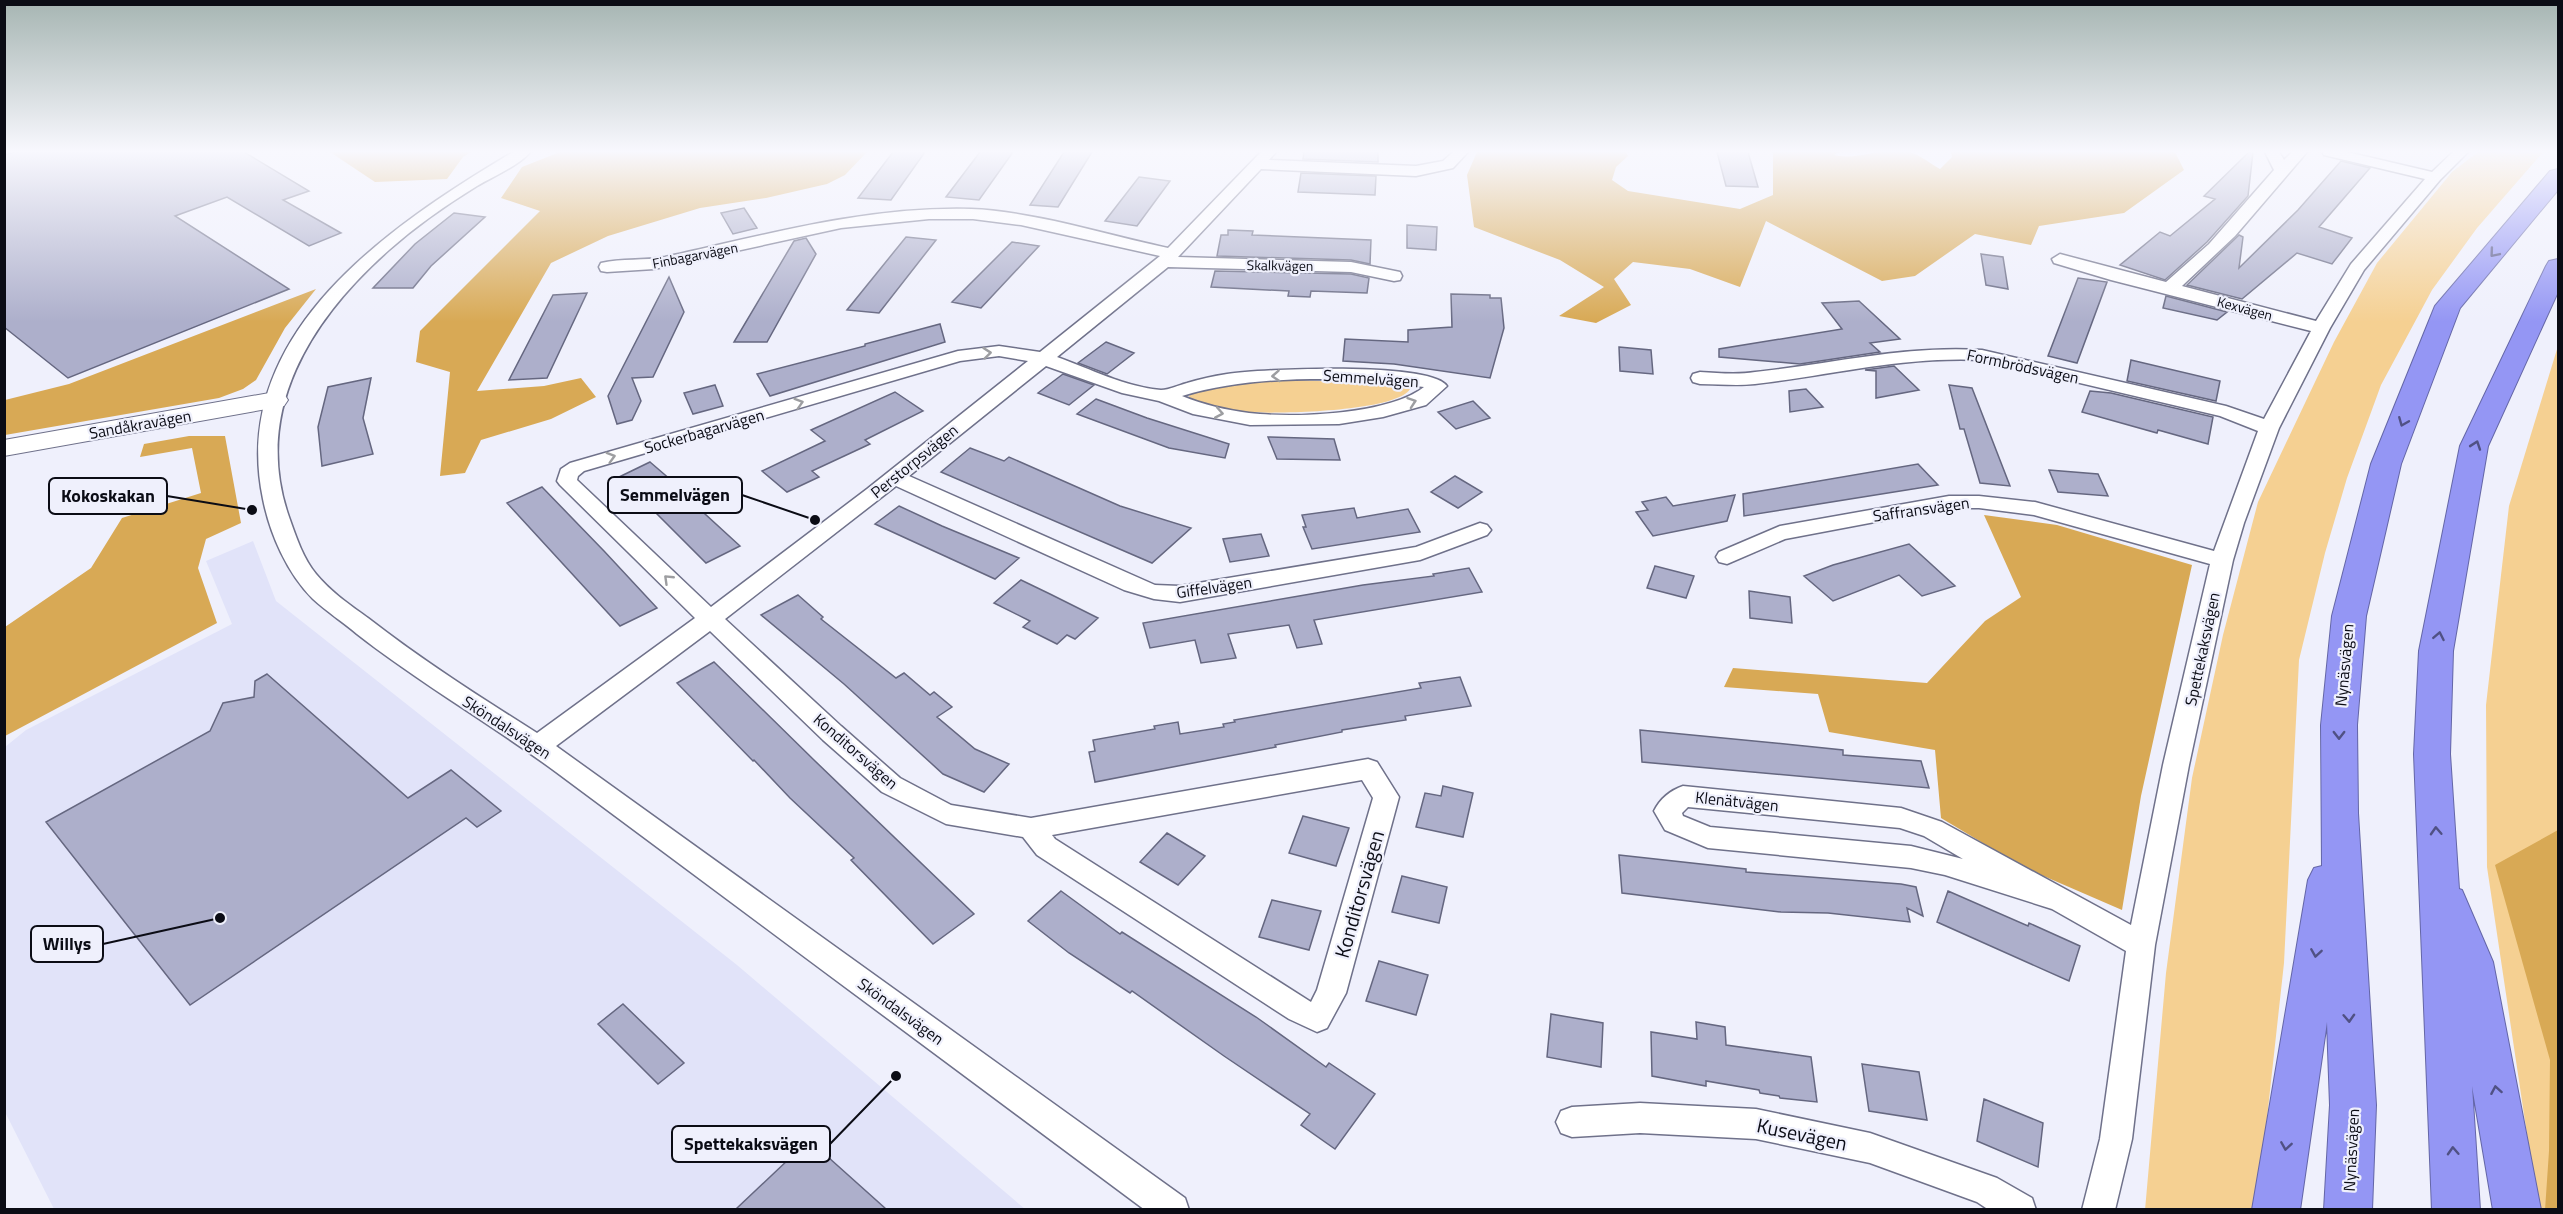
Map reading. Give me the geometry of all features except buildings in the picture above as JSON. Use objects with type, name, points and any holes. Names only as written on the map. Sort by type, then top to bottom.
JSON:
[{"type":"highway","name":"Nynäsvägen","points":[[2348,1209],[2353,1105],[2338,813],[2339,725],[2349,616],[2386,464],[2448,306],[2531,209]]},
{"type":"highway","points":[[2456,1209],[2432,754],[2436,651],[2474,446],[2559,266]]},
{"type":"highway","points":[[2276,1209],[2338,813]]},
{"type":"highway","points":[[2439,878],[2472,962],[2517,1209]]},
{"type":"street","name":"Sköndalsvägen","points":[[431,209],[358,268],[337,291],[302,338],[281,378],[269,421],[267,441],[269,483],[290,548],[315,588],[391,649],[463,699],[538,746],[1162,1205]]},
{"type":"street","name":"Perstorpsvägen","points":[[538,746],[710,620],[893,477],[1168,258],[1214,209]]},
{"type":"street","points":[[2169,288],[2184,277],[2251,209]]},
{"type":"street","name":"Spettekaksvägen","points":[[2098,1209],[2116,1139],[2141,945],[2176,765],[2222,560],[2244,489],[2270,428],[2321,328],[2357,268],[2408,209]]},
{"type":"street","name":"Finbagarvägen","points":[[607,267],[654,264],[841,223],[929,214],[973,214],[1022,220],[1168,258]]},
{"type":"street","name":"Skalkvägen","points":[[1168,258],[1351,267],[1394,276]]},
{"type":"street","name":"Kexvägen","points":[[2060,259],[2117,276],[2321,328]]},
{"type":"street","name":"Sockerbagarvägen","points":[[710,620],[567,481],[568,473],[577,467],[958,356],[999,351],[1042,358]]},
{"type":"street","name":"Formbrödsvägen","points":[[1700,378],[1752,378],[1907,354],[1955,352],[1982,355],[2226,412],[2270,428]]},
{"type":"street","name":"Semmelvägen","points":[[1042,358],[1129,389],[1164,396],[1200,410],[1250,419],[1339,418],[1383,411],[1419,401],[1438,386],[1421,380],[1313,374],[1246,378],[1185,388],[1164,396]]},
{"type":"street","name":"Sandåkravägen","points":[[4,448],[275,400]]},
{"type":"street","name":"Giffelvägen","points":[[893,477],[1132,585],[1155,592],[1180,594],[1420,553],[1480,530]]},
{"type":"street","name":"Saffransvägen","points":[[1727,557],[1780,533],[1949,502],[1972,501],[2035,509],[2222,560]]},
{"type":"street","name":"Konditorsvägen","points":[[710,620],[729,633],[832,733],[891,785],[946,814],[1031,828],[1368,769],[1386,797],[1331,993],[1317,1019],[1299,1010],[1047,847],[1031,828]]},
{"type":"street","name":"Klenätvägen","points":[[2057,899],[1945,864],[1911,857],[1708,837],[1674,823],[1667,811],[1683,795],[1901,818],[1933,829],[2141,945]]},
{"type":"street","name":"Kusevägen","points":[[1572,1122],[1640,1118],[1756,1124],[1870,1149],[1986,1189],[2020,1209]]},
{"type":"shaded area","points":[[533,209],[698,209],[608,236],[551,263],[477,391],[544,386],[581,378],[596,397],[551,419],[481,440],[465,473],[440,476],[450,372],[416,362],[420,331],[540,211]]},
{"type":"shaded area","points":[[1472,209],[2130,209],[2124,213],[2039,226],[2031,245],[1975,234],[1915,276],[1882,281],[1766,221],[1740,287],[1690,269],[1633,262],[1614,279],[1631,305],[1596,323],[1559,316],[1604,287],[1560,260],[1474,227]]},
{"type":"shaded area","points":[[2422,209],[2494,209],[2432,290],[2381,385],[2347,478],[2325,553],[2299,660],[2284,963],[2257,1209],[2145,1210],[2166,973],[2192,778],[2223,635],[2258,502],[2334,342],[2377,263]]},
{"type":"shaded area","points":[[316,289],[285,328],[256,380],[243,389],[219,398],[5,435],[5,400],[69,384]]},
{"type":"shaded area","points":[[2558,346],[2558,1209],[2541,1210],[2528,1141],[2487,867],[2486,705],[2509,506]]},
{"type":"shaded area","points":[[1293,380],[1393,384],[1410,389],[1400,397],[1380,403],[1355,408],[1297,412],[1226,410],[1187,400],[1191,393],[1216,388],[1254,382]]},
{"type":"shaded area","points":[[189,436],[225,436],[241,523],[206,539],[198,568],[217,623],[5,736],[5,627],[91,568],[122,518],[201,493],[192,448],[140,457],[144,444]]},
{"type":"shaded area","points":[[1984,515],[2057,525],[2192,565],[2141,796],[2122,910],[2023,867],[1941,818],[1935,750],[1829,732],[1818,694],[1724,687],[1733,668],[1927,683],[1985,621],[2021,597]]},
{"type":"shaded area","points":[[253,541],[276,601],[737,965],[1025,1209],[54,1209],[5,1112],[5,747],[26,730],[232,624],[206,561]]},
{"type":"shaded area","points":[[2558,830],[2558,1209],[2545,1210],[2549,1151],[2550,1060],[2495,865]]},
{"type":"place","name":"Kokoskakan","points":[[252,510]]},
{"type":"place","name":"Semmelvägen","points":[[815,520]]},
{"type":"place","name":"Willys","points":[[220,918]]},
{"type":"place","name":"Spettekaksvägen","points":[[896,1076]]}]
